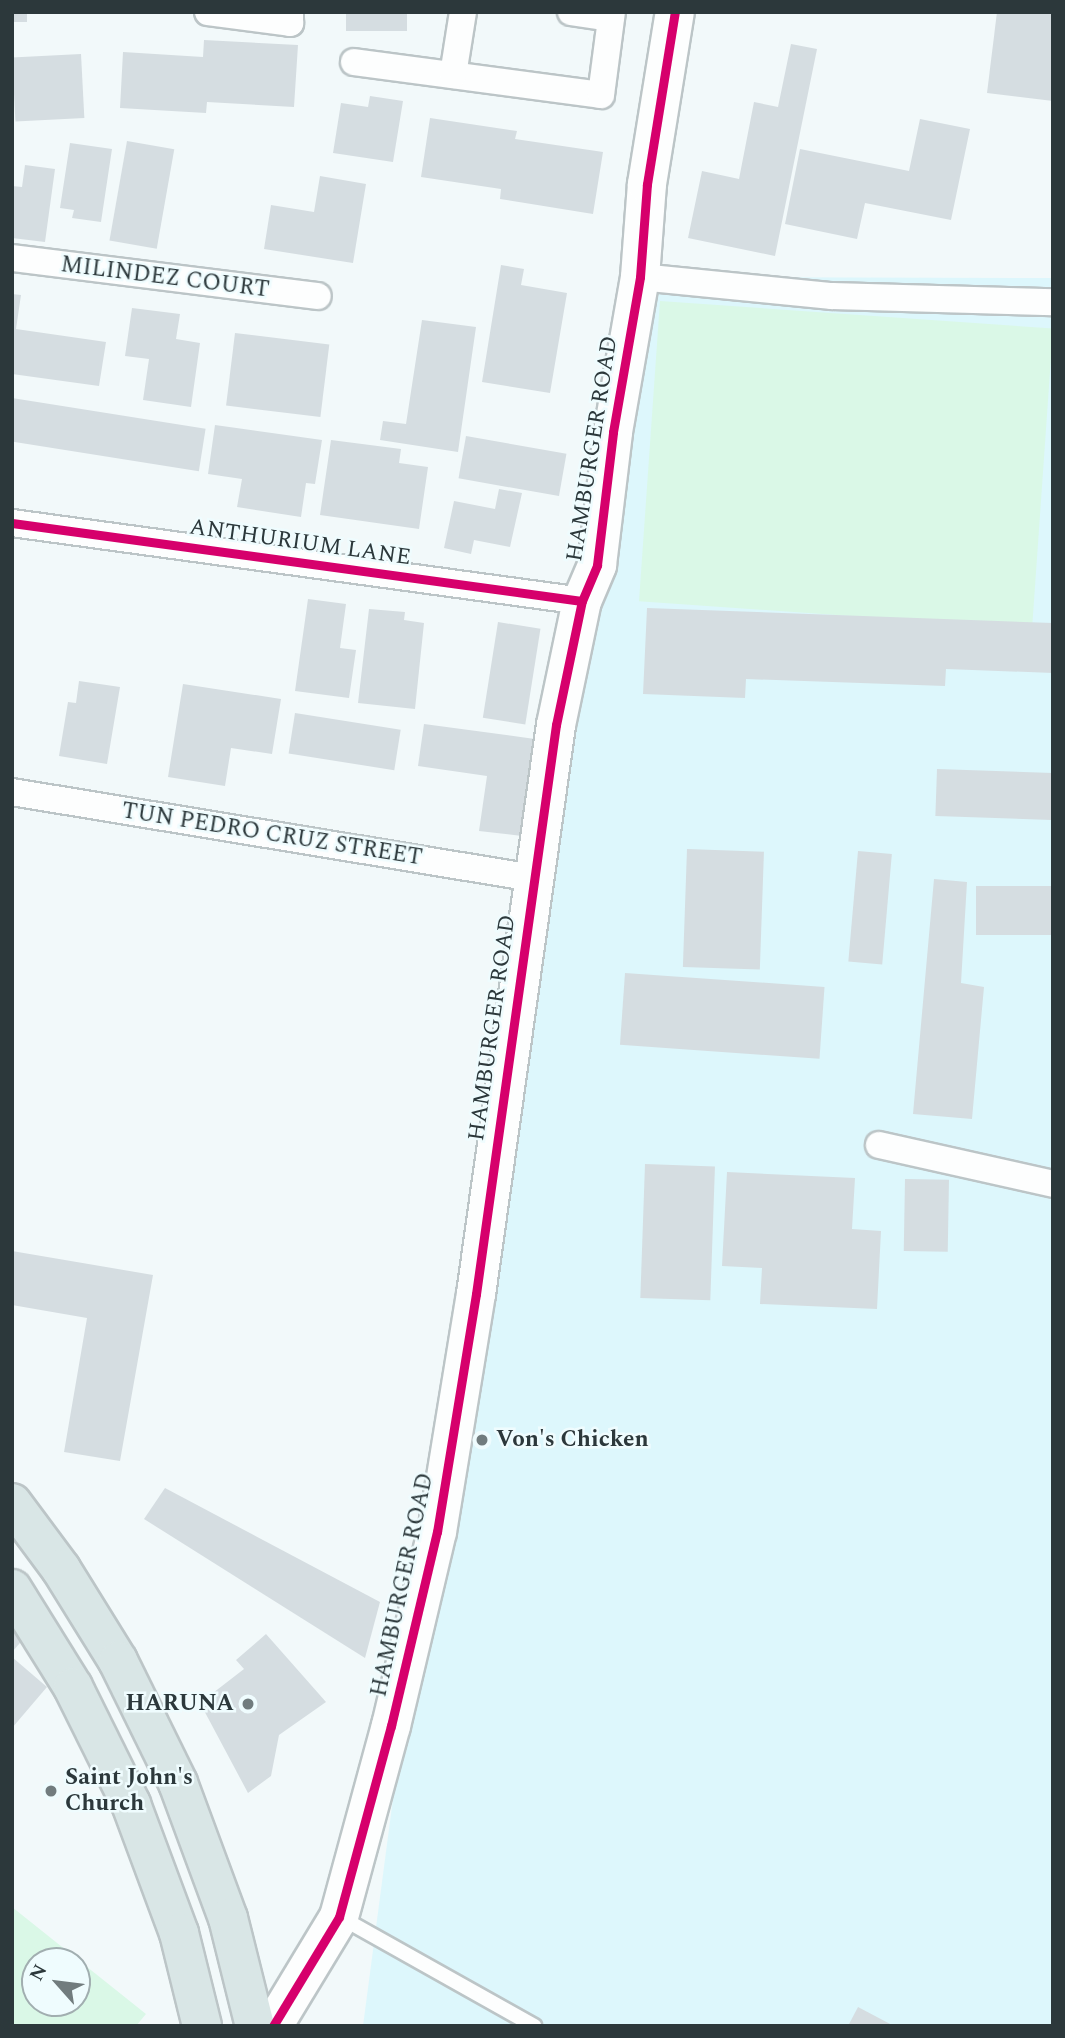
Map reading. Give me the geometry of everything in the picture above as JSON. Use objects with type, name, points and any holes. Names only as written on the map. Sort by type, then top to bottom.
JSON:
[{"type":"main road","points":[[12,1503],[94,1620],[172,1770],[228,1918],[254,2026]]},
{"type":"main road","points":[[12,1589],[73,1686],[131,1804],[179,1933],[202,2026]]},
{"type":"street","points":[[208,12],[290,23],[290,12]]},
{"type":"street","points":[[453,75],[463,12]]},
{"type":"street","points":[[354,62],[601,95],[612,15],[571,12]]},
{"type":"street","name":"HAMBURGER ROAD","points":[[273,2026],[339,1917],[395,1712],[437,1532],[476,1294],[556,725],[582,601],[597,565],[613,432],[640,277],[647,184],[675,12]]},
{"type":"street","name":"MILINDEZ COURT","points":[[12,258],[318,296]]},
{"type":"street","points":[[640,277],[831,296],[1053,302]]},
{"type":"street","name":"ANTHURIUM LANE","points":[[12,523],[582,601]]},
{"type":"street","name":"TUN PEDRO CRUZ STREET","points":[[12,792],[533,878]]},
{"type":"street","points":[[879,1145],[1053,1184]]},
{"type":"lane","points":[[339,1917],[534,2026]]},
{"type":"shaded area","points":[[640,277],[1053,278],[1053,2026],[363,2026],[415,1632]]},
{"type":"green space","points":[[660,301],[1053,328],[1032,629],[639,601]]},
{"type":"green space","points":[[12,1907],[62,1947],[21,1947],[21,2017],[91,2017],[91,1970],[146,2014],[136,2026],[12,2026]]},
{"type":"building","points":[[12,12],[27,12],[27,22],[12,22]]},
{"type":"building","points":[[346,12],[407,12],[407,31],[346,31]]},
{"type":"building","points":[[997,12],[1053,12],[1053,101],[987,93]]},
{"type":"building","points":[[204,40],[298,45],[294,107],[207,102],[206,113],[120,108],[123,52],[203,57]]},
{"type":"building","points":[[791,44],[817,49],[775,256],[688,238],[702,171],[739,179],[754,102],[778,107]]},
{"type":"building","points":[[81,54],[84,118],[15,122],[12,58]]},
{"type":"building","points":[[370,96],[403,101],[393,162],[333,153],[341,103],[368,107]]},
{"type":"building","points":[[430,118],[517,131],[515,139],[603,152],[593,214],[500,199],[501,189],[421,177]]},
{"type":"building","points":[[920,119],[970,129],[951,220],[865,203],[857,239],[785,224],[800,149],[909,171]]},
{"type":"building","points":[[127,141],[174,149],[157,249],[109,240]]},
{"type":"building","points":[[70,143],[112,149],[101,222],[72,218],[74,210],[60,208]]},
{"type":"building","points":[[25,165],[55,169],[45,242],[12,238],[12,186],[22,187]]},
{"type":"building","points":[[320,176],[366,184],[353,263],[264,249],[271,205],[314,212]]},
{"type":"building","points":[[501,265],[524,269],[521,285],[567,293],[550,393],[482,382]]},
{"type":"building","points":[[12,294],[21,295],[16,329],[106,342],[99,386],[12,374]]},
{"type":"building","points":[[132,308],[180,314],[176,339],[200,343],[191,407],[143,400],[149,359],[125,356]]},
{"type":"building","points":[[422,320],[476,327],[458,452],[380,440],[383,421],[406,424]]},
{"type":"building","points":[[235,333],[329,345],[320,417],[226,405]]},
{"type":"building","points":[[12,398],[206,429],[199,471],[12,442]]},
{"type":"building","points":[[215,425],[322,440],[315,484],[306,483],[301,517],[237,507],[242,479],[208,474]]},
{"type":"building","points":[[466,436],[566,454],[559,496],[459,478]]},
{"type":"building","points":[[331,440],[401,449],[399,463],[428,467],[419,529],[320,515]]},
{"type":"building","points":[[499,489],[522,493],[510,547],[474,540],[471,554],[444,548],[454,501],[495,509]]},
{"type":"building","points":[[308,599],[346,604],[340,648],[356,650],[349,698],[295,691]]},
{"type":"building","points":[[647,608],[1053,623],[1053,673],[946,669],[945,686],[746,679],[745,698],[643,694]]},
{"type":"building","points":[[369,609],[405,612],[404,620],[424,623],[415,709],[358,703]]},
{"type":"building","points":[[498,622],[540,629],[525,725],[483,718]]},
{"type":"building","points":[[79,681],[120,687],[107,764],[59,756],[68,702],[76,703]]},
{"type":"building","points":[[183,684],[281,699],[272,754],[231,748],[225,786],[168,777]]},
{"type":"building","points":[[295,713],[401,730],[394,770],[289,753]]},
{"type":"building","points":[[424,724],[535,739],[522,836],[479,831],[487,776],[418,766]]},
{"type":"building","points":[[937,769],[1053,773],[1051,820],[935,816]]},
{"type":"building","points":[[687,849],[764,852],[760,970],[683,967]]},
{"type":"building","points":[[858,851],[892,854],[882,965],[848,962]]},
{"type":"building","points":[[934,879],[967,882],[961,983],[984,987],[972,1119],[913,1114]]},
{"type":"building","points":[[976,886],[1053,886],[1053,935],[976,935]]},
{"type":"building","points":[[625,973],[825,987],[819,1059],[620,1045]]},
{"type":"building","points":[[645,1164],[715,1166],[710,1300],[640,1298]]},
{"type":"building","points":[[727,1172],[855,1178],[852,1229],[881,1231],[877,1309],[760,1304],[762,1268],[722,1266]]},
{"type":"building","points":[[905,1179],[949,1180],[948,1252],[904,1251]]},
{"type":"building","points":[[12,1251],[153,1275],[120,1461],[64,1452],[87,1318],[12,1305]]},
{"type":"building","points":[[165,1488],[380,1602],[365,1658],[144,1519]]},
{"type":"building","points":[[12,1623],[27,1635],[12,1652]]},
{"type":"building","points":[[266,1634],[326,1702],[279,1735],[271,1776],[248,1793],[200,1703],[244,1669],[236,1660]]},
{"type":"building","points":[[12,1657],[47,1687],[12,1728]]},
{"type":"building","points":[[858,2007],[894,2026],[848,2026]]},
{"type":"cycle path","points":[[273,2026],[339,1917],[391,1726],[437,1532],[476,1294],[556,725],[582,601],[597,565],[613,432],[640,277],[647,184],[675,12]]},
{"type":"cycle path","points":[[12,523],[582,601]]},
{"type":"place","name":"Von's Chicken","points":[[482,1440]]},
{"type":"place","name":"HARUNA","points":[[248,1704]]},
{"type":"place","name":"Saint John's Church","points":[[51,1791]]}]
